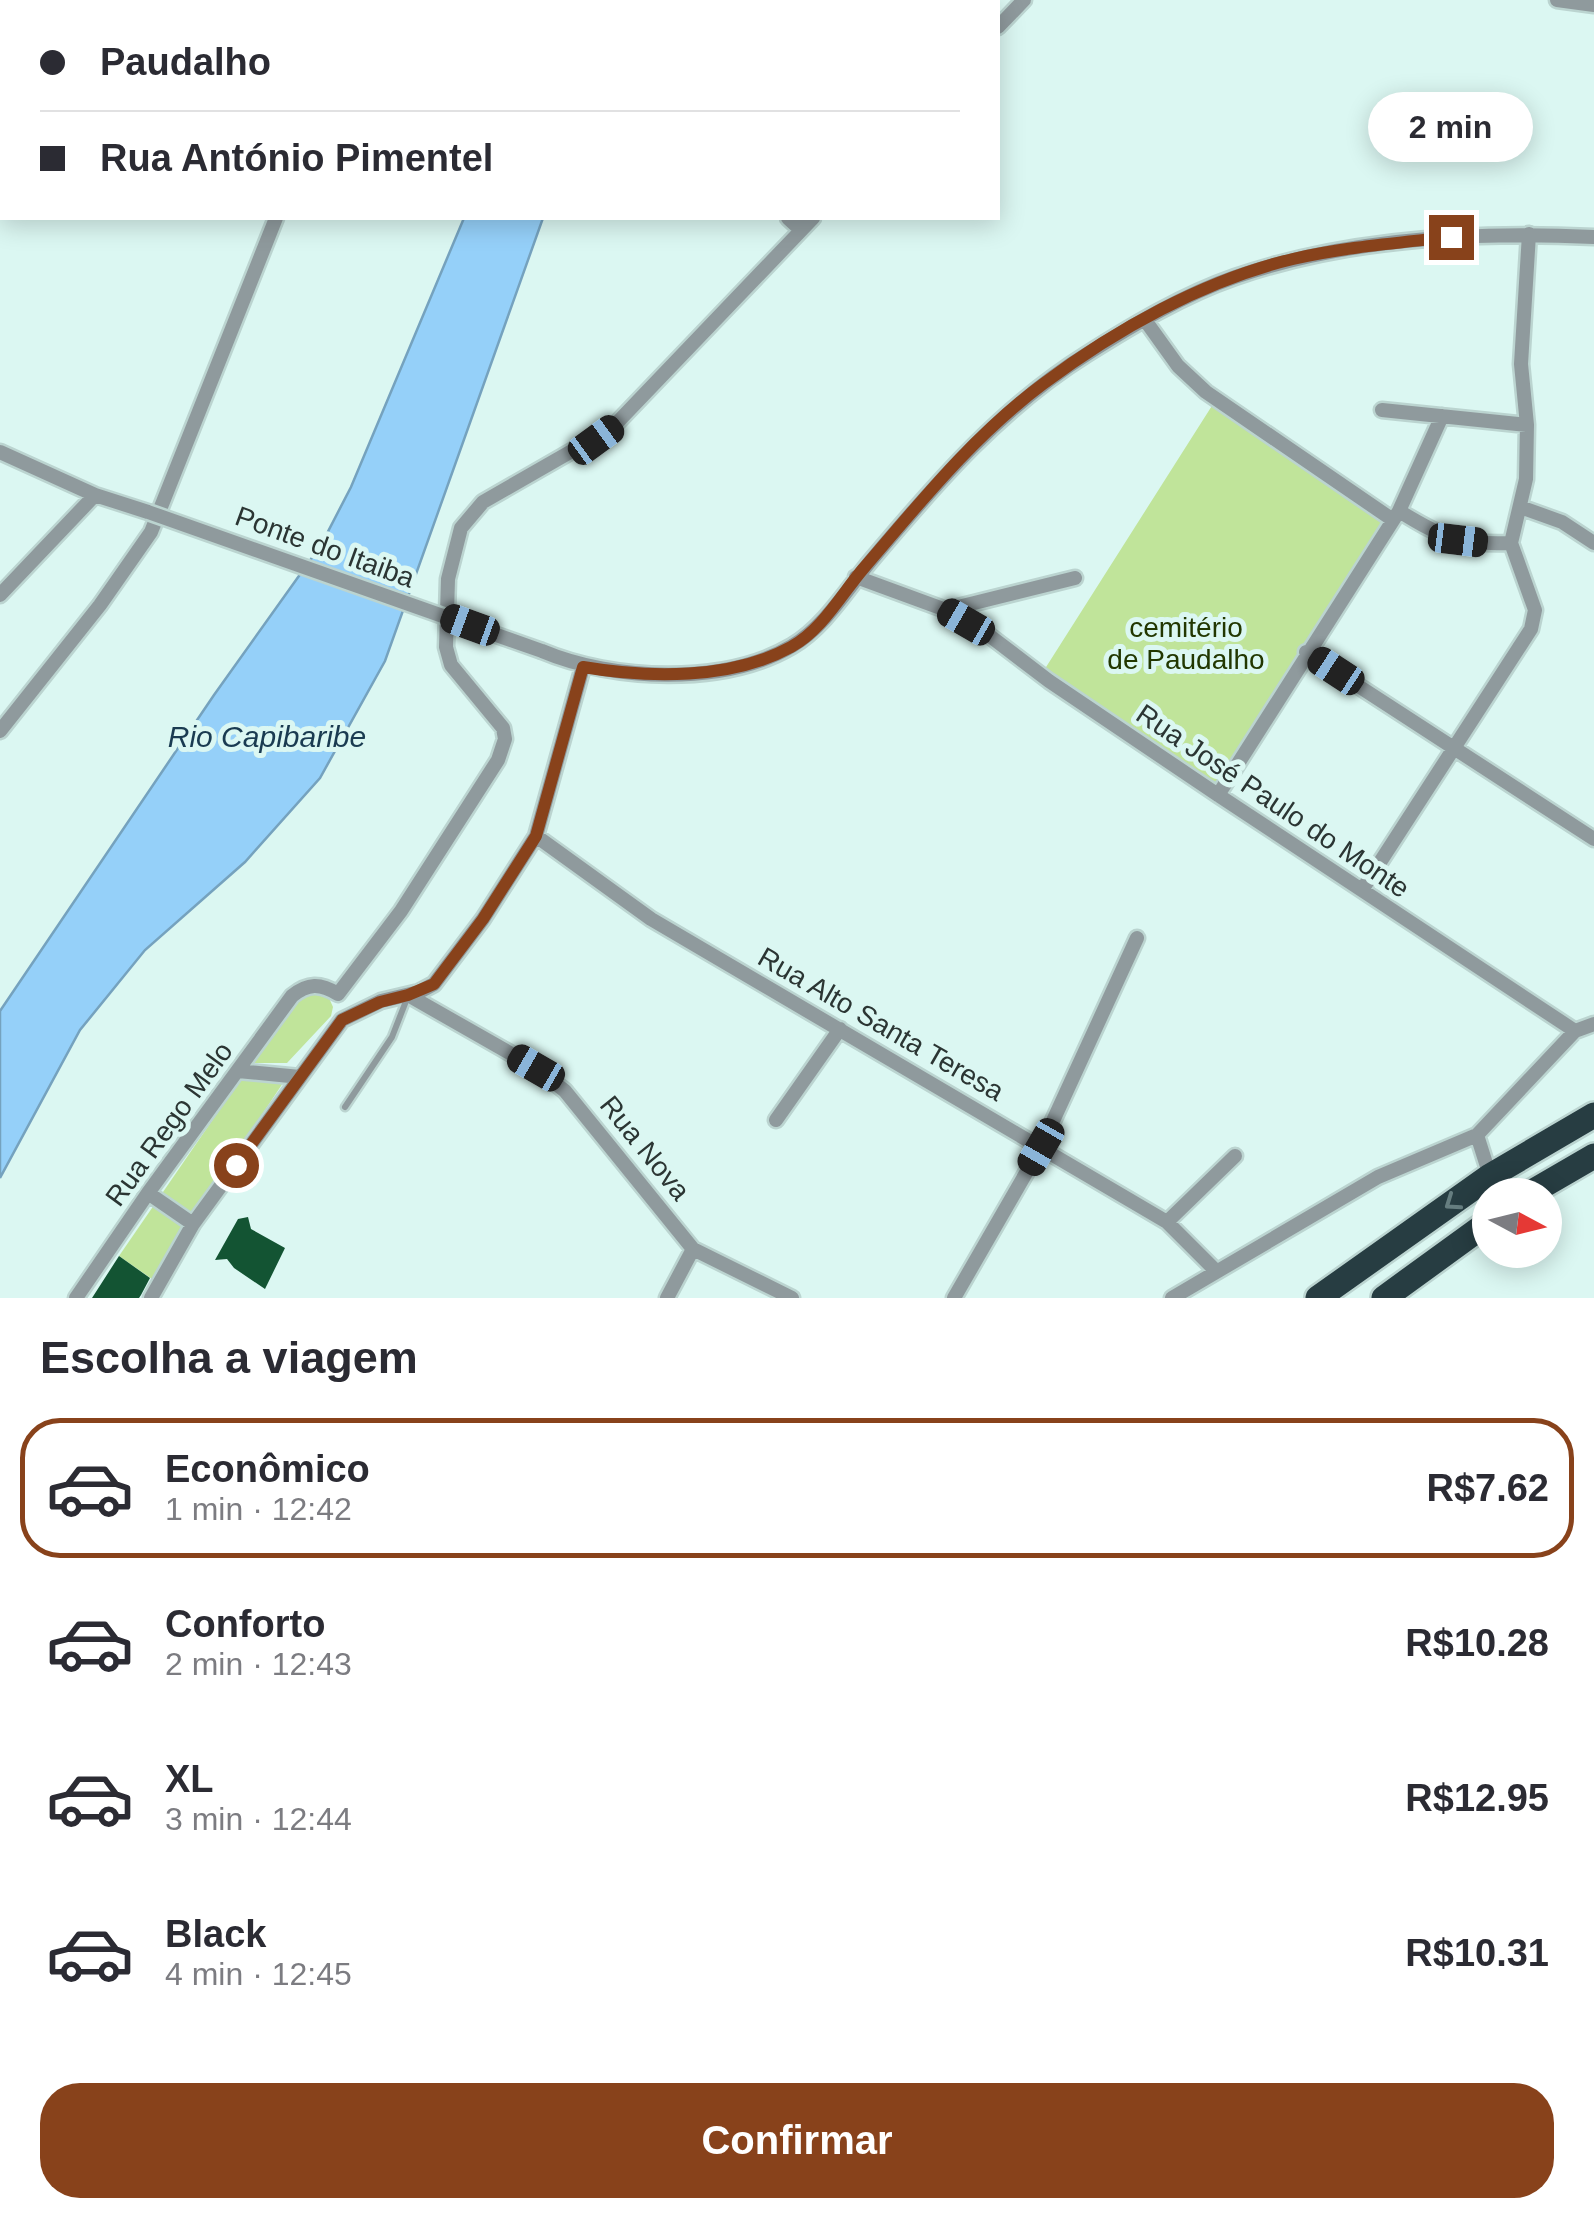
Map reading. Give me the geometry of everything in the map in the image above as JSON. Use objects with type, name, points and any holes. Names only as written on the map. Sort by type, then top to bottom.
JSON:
[{"type":"highway","points":[[1318,1298],[1490,1176],[1594,1115]]},
{"type":"highway","points":[[1556,1178],[1594,1156]]},
{"type":"highway","points":[[1384,1298],[1472,1235]]},
{"type":"street","points":[[1000,25],[1024,0]]},
{"type":"street","points":[[1557,0],[1594,6]]},
{"type":"street","points":[[0,731],[137,556],[174,479],[275,220]]},
{"type":"street","points":[[790,220],[802,230]]},
{"type":"street","points":[[342,1020],[338,994],[393,922],[485,784],[503,747],[503,728],[452,666],[446,647],[448,579],[461,528],[492,496],[612,428],[811,220]]},
{"type":"street","points":[[1362,890],[1522,644],[1534,618],[1533,601],[1511,542],[1526,480],[1527,425],[1520,364],[1528,234]]},
{"type":"street","name":"Ponte do Itaiba","points":[[0,452],[94,495],[583,667],[652,674],[700,672],[751,662],[804,638],[990,427],[1058,374],[1145,320],[1231,278],[1291,260],[1451,237],[1594,237]]},
{"type":"street","points":[[1145,320],[1178,366],[1206,392],[1396,516],[1448,539],[1483,544],[1511,542]]},
{"type":"street","points":[[1382,410],[1527,425]]},
{"type":"street","points":[[1218,795],[1396,516],[1442,416]]},
{"type":"street","points":[[0,595],[94,495]]},
{"type":"street","points":[[1520,507],[1562,522],[1594,543]]},
{"type":"street","name":"Rua José Paulo do Monte","points":[[856,577],[946,610],[986,633],[1049,681],[1575,1031]]},
{"type":"street","points":[[946,610],[1075,578]]},
{"type":"street","points":[[1306,652],[1594,840]]},
{"type":"street","points":[[151,1298],[193,1224],[342,1020],[380,1002],[426,989],[483,919],[536,836],[583,667]]},
{"type":"street","name":"Rua Alto Santa Teresa","points":[[536,836],[651,919],[1167,1222],[1215,1270]]},
{"type":"street","points":[[954,1298],[1041,1147],[1137,938]]},
{"type":"street","name":"Rua Rego Melo","points":[[76,1298],[292,996],[309,986],[322,986],[338,994]]},
{"type":"street","name":"Rua Nova","points":[[408,995],[536,1068],[565,1091],[693,1249],[792,1298]]},
{"type":"street","points":[[1172,1298],[1378,1177],[1477,1135],[1575,1031],[1594,1024]]},
{"type":"street","points":[[776,1120],[840,1029]]},
{"type":"street","points":[[238,1071],[300,1076]]},
{"type":"street","points":[[1477,1135],[1490,1176]]},
{"type":"street","points":[[1167,1222],[1235,1156]]},
{"type":"street","points":[[148,1193],[193,1224]]},
{"type":"street","points":[[667,1298],[693,1249]]},
{"type":"lane","points":[[344,1107],[392,1037],[408,995]]},
{"type":"green space","name":"cemitério de Paudalho","points":[[1215,401],[1386,520],[1217,793],[1041,675]]},
{"type":"green space","points":[[295,994],[329,998],[331,1016],[287,1063],[255,1063],[255,1056]]},
{"type":"green space","points":[[240,1080],[283,1083],[152,1279],[119,1256]]},
{"type":"water","name":"Rio Capibaribe","points":[[463,220],[542,220],[385,661],[320,778],[245,862],[145,950],[80,1030],[0,1178],[0,1011],[214,695],[321,545],[351,487]]},
{"type":"building","points":[[248,1217],[251,1229],[285,1248],[265,1289],[227,1259],[215,1260],[238,1219]]},
{"type":"building","points":[[119,1256],[150,1278],[141,1295],[92,1298]]},
{"type":"route","points":[[236,1165],[342,1020],[434,984],[483,919],[536,836],[583,667],[630,674],[700,672],[751,662],[791,647],[836,604],[898,528],[990,427],[1086,355],[1145,320],[1231,278],[1331,252],[1451,237]]}]
